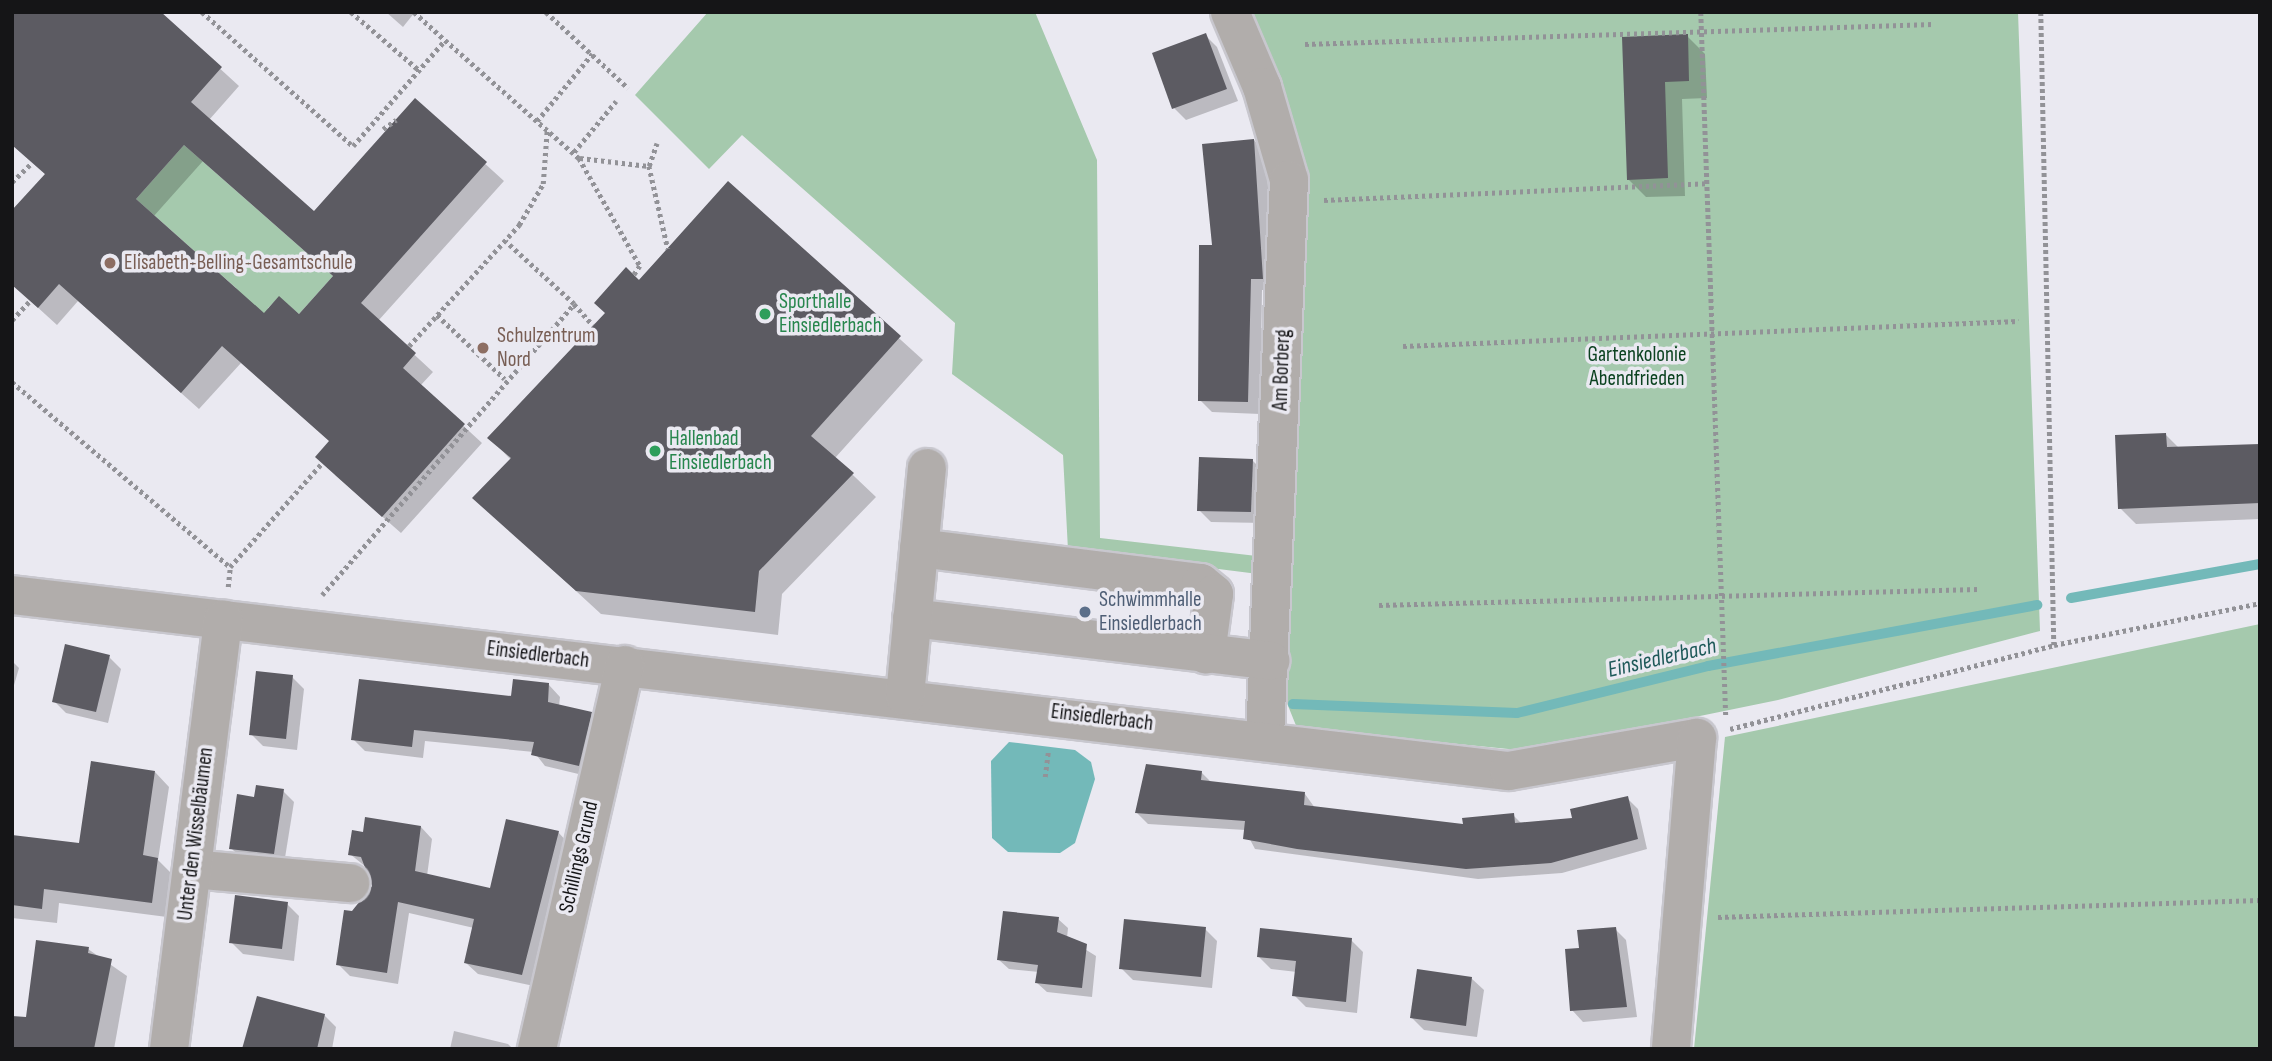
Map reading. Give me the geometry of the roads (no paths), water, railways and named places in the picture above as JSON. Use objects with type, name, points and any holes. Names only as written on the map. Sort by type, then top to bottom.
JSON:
[{"type":"street","name":"Am Borberg","points":[[1230,12],[1262,87],[1289,180],[1265,737]]},
{"type":"street","points":[[905,696],[927,468]]},
{"type":"street","points":[[919,548],[1201,583],[1214,594],[1206,654]]},
{"type":"street","name":"Einsiedlerbach","points":[[12,595],[1265,737],[1509,771],[1712,734],[1682,918],[1671,1049]]},
{"type":"street","points":[[912,618],[1270,661]]},
{"type":"street","name":"Unter den Wisselbäumen","points":[[169,1049],[223,619]]},
{"type":"street","name":"Schillings Grund","points":[[537,1049],[625,665]]},
{"type":"street","points":[[192,869],[350,883]]},
{"type":"water","points":[[1009,742],[1075,750],[1091,762],[1095,779],[1075,843],[1060,853],[1008,852],[992,838],[991,761]]},
{"type":"waterway","name":"Einsiedlerbach","points":[[2071,598],[2260,564]]},
{"type":"waterway","name":"Einsiedlerbach","points":[[1293,704],[1517,713],[1708,666],[2037,605]]},
{"type":"place","name":"Elisabeth-Belling-Gesamtschule","points":[[110,263]]},
{"type":"place","name":"Sporthalle Einsiedlerbach","points":[[765,314]]},
{"type":"place","name":"Schulzentrum Nord","points":[[483,348]]},
{"type":"place","name":"Hallenbad Einsiedlerbach","points":[[655,451]]},
{"type":"place","name":"Schwimmhalle Einsiedlerbach","points":[[1085,612]]},
{"type":"park label","name":"Gartenkolonie Abendfrieden","points":[[1637,367]]}]
